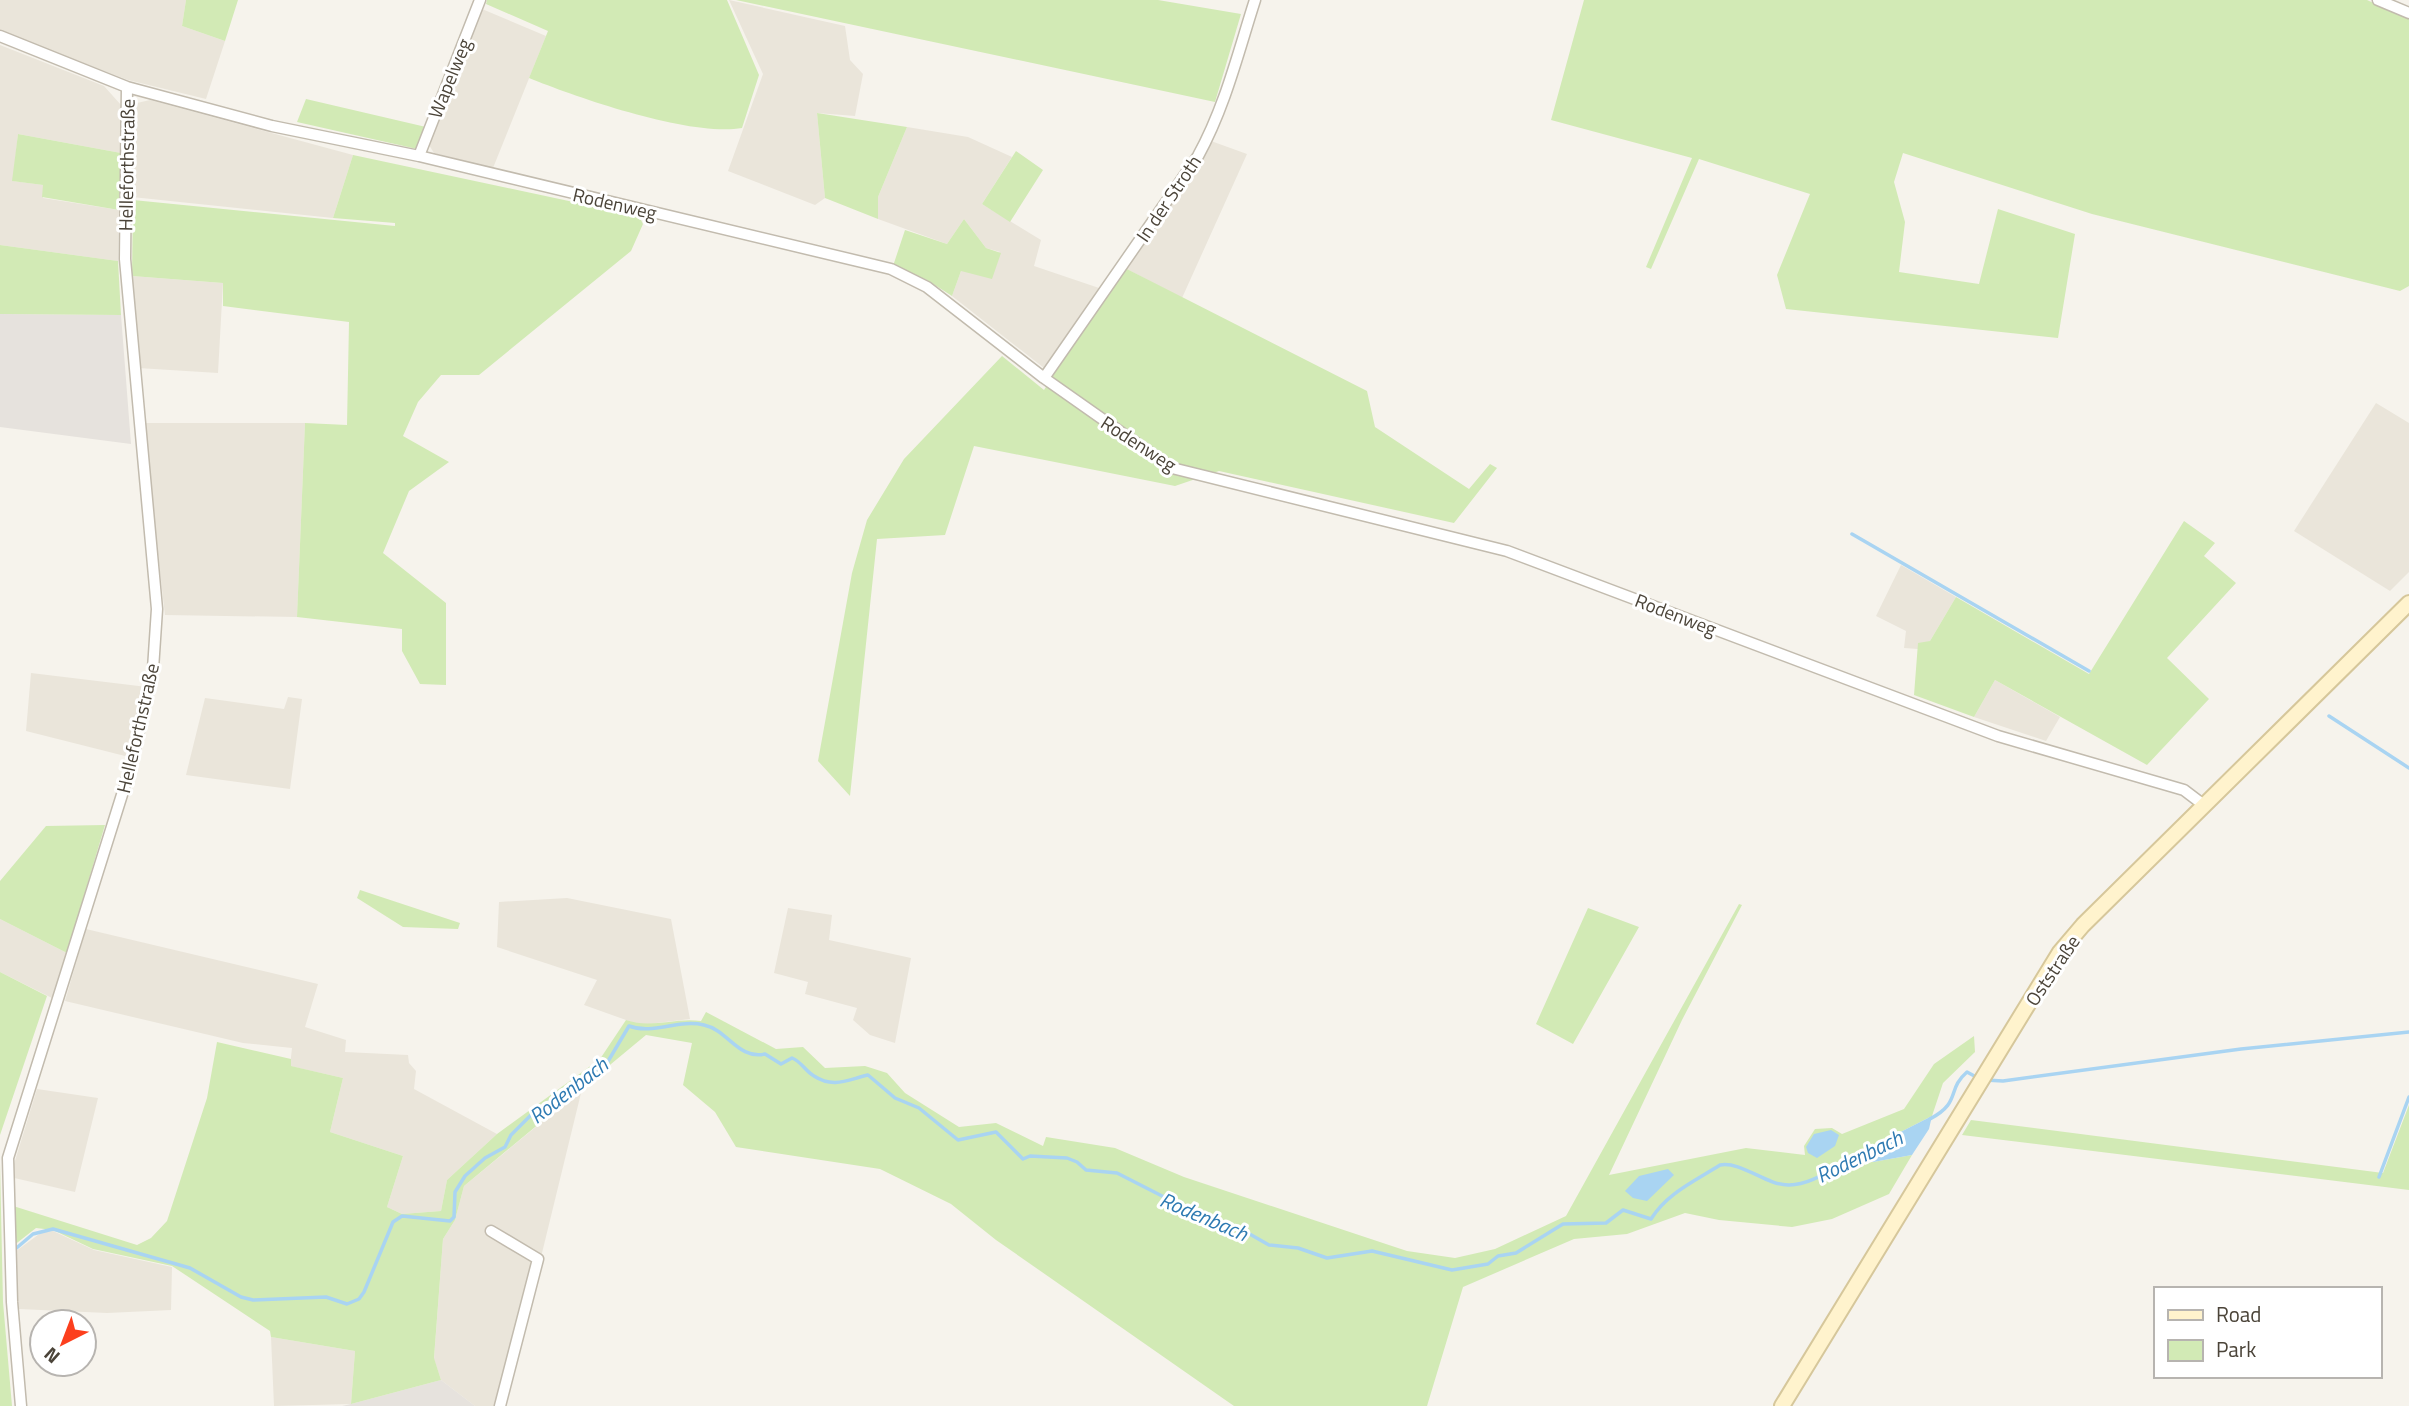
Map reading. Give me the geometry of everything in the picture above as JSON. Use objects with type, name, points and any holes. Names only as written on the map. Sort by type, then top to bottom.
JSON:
[{"type":"main road","name":"Oststraße","points":[[1782,1406],[2060,952],[2083,925],[2409,603]]},
{"type":"street","name":"Wapelweg","points":[[419,156],[480,0]]},
{"type":"street","name":"In der Stroth","points":[[1044,378],[1198,156],[1221,108],[1255,0]]},
{"type":"street","points":[[2378,0],[2409,13]]},
{"type":"street","name":"Helleforthstraße","points":[[0,36],[127,87],[125,259],[157,609],[153,669],[131,766],[8,1158],[11,1289],[21,1406]]},
{"type":"street","name":"Rodenweg","points":[[127,87],[272,126],[419,156],[891,269],[927,286],[1044,378],[1172,468],[1507,551],[1998,736],[2184,790],[2205,806]]},
{"type":"street","points":[[491,1231],[538,1259],[500,1406]]},
{"type":"shaded area","points":[[0,0],[186,0],[182,26],[225,41],[206,99],[128,80],[0,31]]},
{"type":"shaded area","points":[[729,0],[845,26],[850,60],[863,74],[855,116],[817,113],[825,198],[815,205],[728,171],[763,74]]},
{"type":"shaded area","points":[[482,9],[546,36],[493,168],[434,153],[429,145]]},
{"type":"shaded area","points":[[0,45],[104,86],[121,105],[121,153],[18,134],[13,181],[43,185],[43,198],[119,210],[118,261],[0,245]]},
{"type":"shaded area","points":[[150,100],[353,155],[333,218],[132,197],[132,110],[137,103]]},
{"type":"shaded area","points":[[907,127],[968,137],[1012,157],[982,204],[1041,240],[1034,266],[1099,288],[1044,368],[952,296],[961,271],[1000,252],[986,248],[964,219],[947,244],[878,219],[878,197]]},
{"type":"shaded area","points":[[1211,141],[1247,154],[1182,298],[1123,267]]},
{"type":"shaded area","points":[[132,276],[223,283],[218,373],[138,368]]},
{"type":"shaded area","points":[[0,314],[121,315],[131,444],[0,427]]},
{"type":"shaded area","points":[[2376,403],[2409,423],[2409,572],[2390,591],[2294,531]]},
{"type":"shaded area","points":[[143,423],[305,423],[297,617],[165,615]]},
{"type":"shaded area","points":[[1901,565],[1956,597],[1930,641],[1918,649],[1904,648],[1906,631],[1876,616]]},
{"type":"shaded area","points":[[31,673],[147,687],[129,757],[26,731]]},
{"type":"shaded area","points":[[1995,680],[2060,717],[2046,741],[1974,717]]},
{"type":"shaded area","points":[[288,697],[302,699],[290,789],[186,775],[205,698],[284,709]]},
{"type":"shaded area","points":[[567,898],[671,919],[690,1019],[640,1025],[584,1005],[597,980],[497,947],[499,902]]},
{"type":"shaded area","points":[[788,908],[832,915],[829,940],[911,958],[895,1043],[870,1035],[853,1020],[857,1008],[805,994],[808,982],[774,973]]},
{"type":"shaded area","points":[[0,919],[67,953],[52,998],[0,972]]},
{"type":"shaded area","points":[[86,929],[318,984],[305,1027],[346,1040],[345,1052],[408,1055],[409,1063],[416,1071],[414,1089],[497,1134],[447,1180],[441,1211],[402,1214],[387,1207],[403,1156],[330,1132],[343,1078],[290,1066],[292,1048],[243,1043],[65,1001]]},
{"type":"shaded area","points":[[37,1089],[98,1098],[75,1192],[10,1177]]},
{"type":"shaded area","points":[[582,1089],[542,1253],[532,1265],[498,1406],[475,1406],[441,1380],[434,1359],[443,1239],[455,1220],[464,1186]]},
{"type":"shaded area","points":[[53,1231],[94,1250],[172,1267],[171,1310],[107,1313],[98,1313],[98,1308],[19,1309],[15,1299],[12,1254],[42,1232]]},
{"type":"shaded area","points":[[271,1337],[355,1351],[351,1404],[274,1406]]},
{"type":"shaded area","points":[[441,1380],[475,1406],[342,1406],[351,1404]]},
{"type":"green space","points":[[186,0],[238,0],[225,41],[182,26]]},
{"type":"green space","points":[[487,0],[727,0],[759,75],[742,128],[694,127],[635,114],[529,78],[548,31],[486,4]]},
{"type":"green space","points":[[736,0],[1158,0],[1241,14],[1215,102]]},
{"type":"green space","points":[[1584,0],[2367,0],[2409,19],[2409,286],[2400,291],[2092,214],[1903,153],[1894,182],[1905,222],[1899,272],[1979,284],[1998,209],[2075,234],[2058,338],[1786,309],[1777,275],[1810,194],[1699,159],[1651,269],[1646,267],[1692,158],[1551,120]]},
{"type":"green space","points":[[306,99],[426,127],[417,149],[297,122]]},
{"type":"green space","points":[[817,113],[907,127],[878,197],[878,219],[825,198]]},
{"type":"green space","points":[[18,134],[121,153],[119,210],[42,197],[43,185],[12,181]]},
{"type":"green space","points":[[1016,151],[1043,170],[1010,222],[982,204]]},
{"type":"green space","points":[[353,155],[639,216],[643,224],[631,251],[479,375],[441,375],[418,402],[403,436],[449,462],[409,491],[383,553],[446,603],[446,685],[420,684],[402,651],[402,629],[297,617],[305,423],[347,425],[349,322],[223,306],[223,283],[132,276],[133,200],[395,226],[395,223],[333,218]]},
{"type":"green space","points":[[964,219],[986,248],[1001,253],[992,279],[961,271],[952,296],[927,280],[893,266],[905,230],[947,244]]},
{"type":"green space","points":[[0,245],[118,261],[121,315],[0,314]]},
{"type":"green space","points":[[1123,267],[1367,391],[1375,427],[1469,489],[1490,464],[1497,468],[1454,523],[1219,471],[1175,486],[974,446],[945,535],[877,539],[850,796],[818,761],[852,573],[867,520],[904,459],[1002,356],[1044,390]]},
{"type":"green space","points":[[2184,521],[2215,543],[2204,556],[2236,583],[2167,658],[2209,699],[2147,765],[1995,680],[1974,717],[1914,695],[1918,643],[1930,641],[1956,597],[2089,674]]},
{"type":"green space","points":[[105,825],[67,953],[0,919],[0,881],[46,826]]},
{"type":"green space","points":[[360,890],[460,923],[458,929],[403,927],[357,898]]},
{"type":"green space","points":[[1739,904],[1742,905],[1682,1020],[1609,1175],[1746,1148],[1805,1155],[1804,1146],[1815,1129],[1832,1128],[1842,1134],[1904,1109],[1934,1064],[1974,1036],[1975,1052],[1943,1083],[1932,1116],[1873,1146],[1868,1156],[1873,1162],[1912,1155],[1889,1194],[1832,1219],[1792,1227],[1719,1220],[1685,1213],[1627,1234],[1574,1239],[1463,1287],[1427,1406],[1234,1406],[996,1240],[951,1204],[880,1169],[736,1147],[715,1112],[683,1085],[692,1043],[646,1035],[464,1186],[455,1220],[443,1239],[434,1358],[441,1380],[351,1404],[355,1351],[271,1337],[270,1331],[172,1266],[93,1249],[53,1230],[36,1228],[13,1246],[10,1205],[137,1245],[151,1238],[167,1221],[207,1098],[217,1042],[291,1059],[291,1066],[343,1078],[330,1132],[403,1156],[387,1207],[402,1214],[441,1211],[447,1180],[497,1134],[600,1059],[626,1020],[645,1023],[701,1021],[706,1012],[776,1049],[803,1047],[825,1068],[865,1066],[887,1073],[905,1093],[959,1127],[996,1123],[1043,1146],[1046,1137],[1115,1148],[1184,1177],[1407,1251],[1455,1258],[1495,1249],[1566,1216]]},
{"type":"green space","points":[[1588,908],[1639,927],[1573,1044],[1536,1024]]},
{"type":"green space","points":[[0,972],[47,996],[0,1135]]},
{"type":"green space","points":[[2409,1105],[2409,1190],[1962,1135],[1971,1120],[2383,1173]]},
{"type":"green space","points":[[0,1163],[3,1302],[12,1406],[0,1406]]},
{"type":"water","points":[[1932,1116],[1929,1129],[1912,1155],[1873,1162],[1867,1157],[1873,1146]]},
{"type":"water","points":[[1831,1130],[1839,1135],[1835,1146],[1817,1158],[1808,1153],[1806,1147],[1814,1134]]},
{"type":"water","points":[[1668,1169],[1674,1175],[1647,1201],[1633,1198],[1625,1191],[1639,1176]]},
{"type":"waterway","points":[[1852,534],[2089,671]]},
{"type":"waterway","points":[[2329,716],[2409,768]]},
{"type":"waterway","name":"Rodenbach","points":[[13,1251],[33,1234],[53,1229],[190,1268],[241,1297],[253,1300],[326,1297],[347,1304],[359,1299],[364,1292],[393,1222],[402,1216],[450,1221],[454,1217],[455,1192],[465,1176],[485,1158],[505,1147],[511,1135],[534,1112],[607,1063],[629,1026],[647,1029],[685,1024],[704,1025],[720,1032],[747,1053],[765,1054],[781,1064],[792,1058],[821,1080],[841,1082],[868,1075],[895,1098],[919,1108],[958,1140],[996,1132],[1023,1159],[1030,1156],[1067,1158],[1086,1170],[1117,1173],[1166,1198],[1177,1208],[1222,1225],[1239,1228],[1269,1245],[1298,1248],[1327,1258],[1372,1251],[1452,1270],[1488,1264],[1498,1256],[1516,1253],[1563,1224],[1606,1223],[1623,1210],[1651,1219],[1673,1195],[1720,1165],[1736,1166],[1780,1184],[1799,1184],[1822,1175],[1854,1156],[1877,1148]]},
{"type":"waterway","name":"Rodenbach","points":[[1985,1080],[2003,1081],[2241,1049],[2409,1032]]},
{"type":"waterway","name":"Rodenbach","points":[[1930,1119],[1946,1107],[1967,1072],[1978,1078]]},
{"type":"waterway","points":[[2379,1177],[2409,1097]]}]
